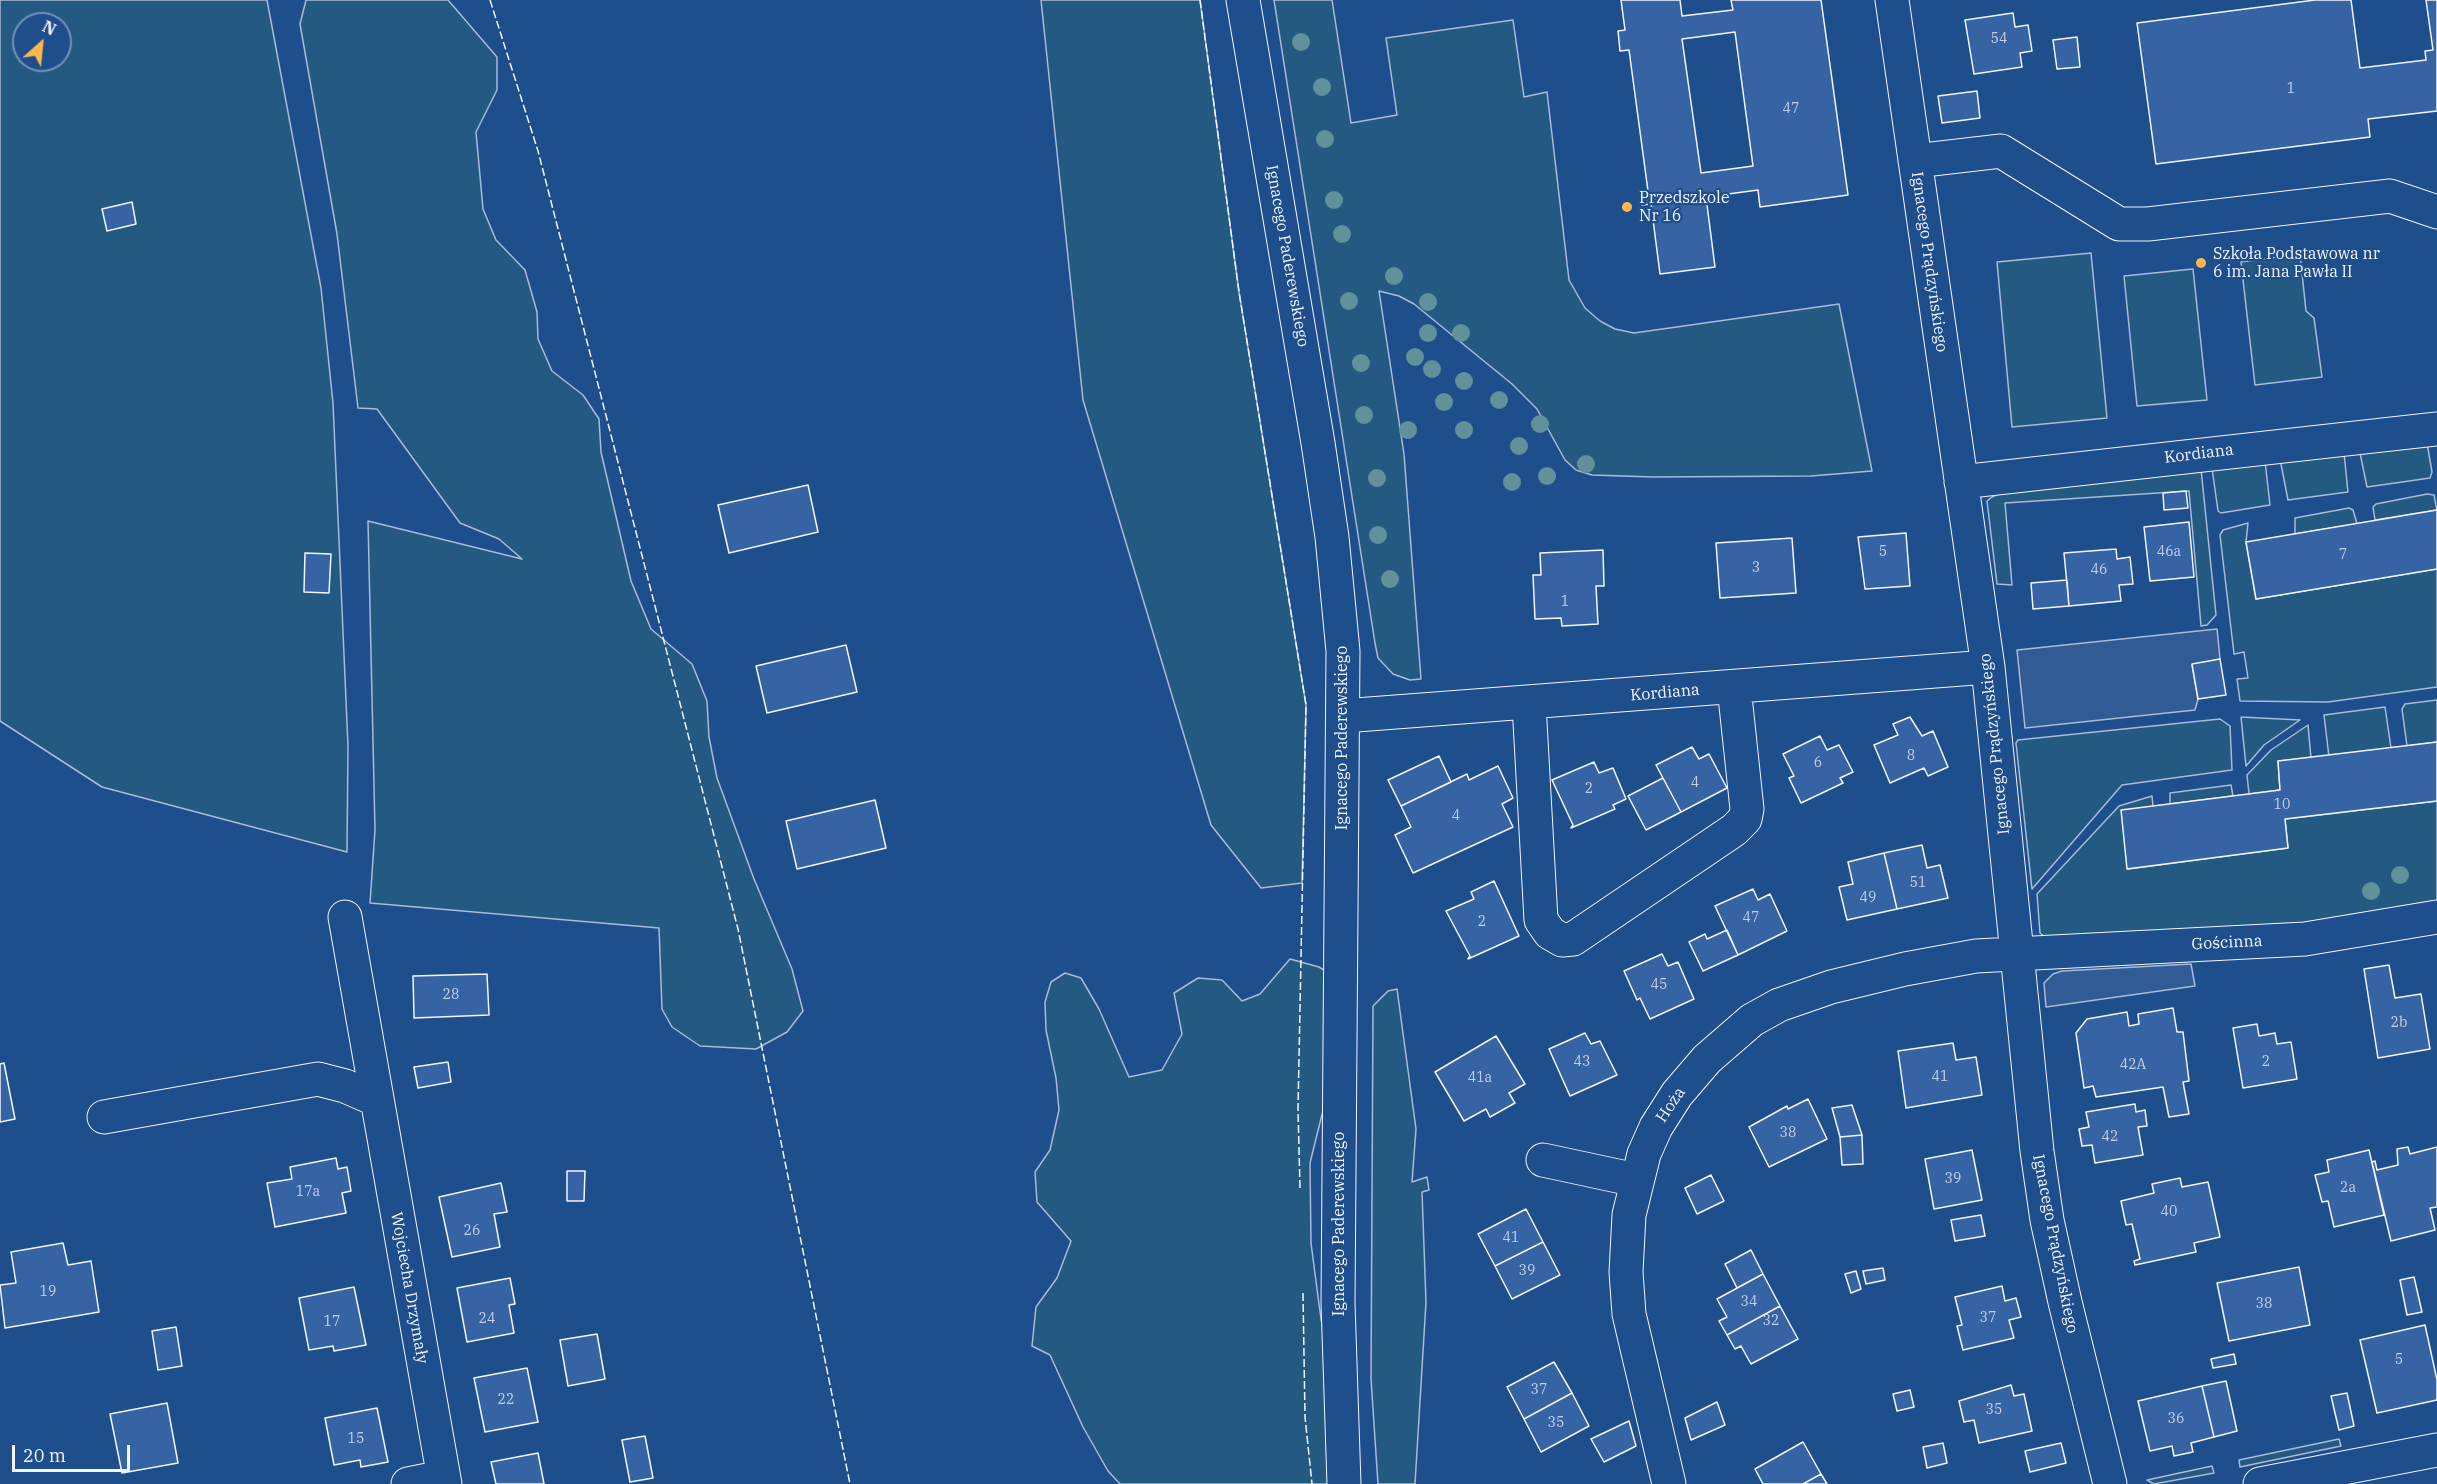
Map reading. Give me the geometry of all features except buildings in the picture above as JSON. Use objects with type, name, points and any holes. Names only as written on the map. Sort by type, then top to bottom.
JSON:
[{"type":"street","name":"Ignacego Paderewskiego","points":[[1243,0],[1332,537],[1342,651],[1338,1303],[1344,1484]]},
{"type":"street","name":"Ignacego Prądzyńskiego","points":[[1892,0],[1988,667],[2015,954],[2047,1220],[2110,1484]]},
{"type":"street","points":[[1915,161],[2001,151],[2119,224],[2148,224],[2390,196],[2437,212]]},
{"type":"street","name":"Kordiana","points":[[1961,482],[2437,429]]},
{"type":"street","name":"Kordiana","points":[[1343,716],[1529,704],[1988,667]]},
{"type":"street","points":[[1529,704],[1541,920],[1550,933],[1562,940],[1574,939],[1734,830],[1745,819],[1747,809],[1734,687]]},
{"type":"street","name":"Wojciecha Drzymały","points":[[345,917],[375,1099],[444,1480],[408,1484]]},
{"type":"street","name":"Gościnna","points":[[2015,954],[2305,939],[2437,917]]},
{"type":"street","name":"Hoża","points":[[1669,1484],[1629,1314],[1626,1272],[1629,1215],[1636,1180],[1656,1127],[1677,1094],[1721,1045],[1752,1020],[1779,1005],[1841,985],[1976,956],[2015,954]]},
{"type":"street","points":[[104,1117],[318,1079],[345,1086],[375,1099]]},
{"type":"street","points":[[1543,1160],[1636,1180]]},
{"type":"street","points":[[2260,1484],[2437,1450]]},
{"type":"shaded area","points":[[0,0],[267,0],[321,288],[333,403],[348,746],[347,852],[102,787],[0,721]]},
{"type":"shaded area","points":[[306,0],[448,0],[497,57],[497,90],[476,132],[483,209],[496,240],[525,270],[537,312],[538,339],[552,371],[583,395],[599,419],[601,452],[631,581],[651,629],[692,664],[707,701],[709,737],[717,778],[754,879],[792,969],[803,1011],[787,1032],[756,1049],[700,1046],[672,1027],[662,1009],[659,928],[370,903],[375,830],[368,521],[522,559],[499,539],[460,523],[377,409],[358,408],[337,234],[300,24]]},
{"type":"shaded area","points":[[1041,0],[1200,0],[1239,292],[1306,705],[1302,883],[1261,888],[1211,825],[1083,400]]},
{"type":"shaded area","points":[[1274,0],[1332,0],[1351,123],[1397,115],[1386,38],[1513,20],[1524,97],[1547,92],[1569,280],[1585,308],[1600,321],[1615,329],[1634,333],[1839,304],[1872,471],[1811,476],[1653,477],[1592,475],[1576,470],[1565,460],[1537,409],[1512,384],[1414,304],[1399,296],[1379,291],[1404,454],[1421,679],[1410,680],[1393,674],[1378,658],[1375,643]]},
{"type":"shaded area","points":[[2091,253],[2107,418],[2012,427],[1997,262]]},
{"type":"shaded area","points":[[2300,254],[2306,311],[2314,318],[2322,377],[2255,385],[2241,262]]},
{"type":"shaded area","points":[[2193,269],[2207,400],[2137,406],[2124,276]]},
{"type":"shaded area","points":[[2427,443],[2432,472],[2430,478],[2367,487],[2360,453]]},
{"type":"shaded area","points":[[2344,453],[2348,492],[2288,500],[2280,459]]},
{"type":"shaded area","points":[[2265,461],[2270,505],[2221,513],[2218,511],[2212,468]]},
{"type":"shaded area","points":[[2201,469],[2216,615],[2207,625],[2201,626],[2189,491],[2005,503],[2012,585],[1997,584],[1987,501],[1992,497],[2003,492]]},
{"type":"shaded area","points":[[2427,494],[2434,495],[2437,510],[2375,520],[2373,507],[2376,504]]},
{"type":"shaded area","points":[[2349,508],[2353,510],[2357,524],[2295,534],[2295,518]]},
{"type":"shaded area","points":[[2248,523],[2246,542],[2256,599],[2437,569],[2437,687],[2328,702],[2240,701],[2237,679],[2248,678],[2244,652],[2234,654],[2220,535],[2223,530]]},
{"type":"shaded area","points":[[2217,629],[2220,659],[2192,665],[2198,699],[2195,710],[2025,728],[2017,650]]},
{"type":"shaded area","points":[[2437,700],[2437,742],[2407,746],[2402,709],[2405,704]]},
{"type":"shaded area","points":[[2385,707],[2391,748],[2329,757],[2324,715]]},
{"type":"shaded area","points":[[2241,717],[2300,720],[2264,745],[2246,766]]},
{"type":"shaded area","points":[[2220,719],[2230,726],[2232,770],[2122,785],[2032,889],[2016,743],[2018,740]]},
{"type":"shaded area","points":[[2308,725],[2311,758],[2278,761],[2280,790],[2249,794],[2247,775],[2271,750]]},
{"type":"shaded area","points":[[2231,785],[2233,796],[2170,804],[2170,793]]},
{"type":"shaded area","points":[[2152,796],[2153,806],[2128,869],[2288,848],[2285,819],[2437,801],[2437,900],[2432,905],[2304,926],[2045,937],[2040,933],[2037,894],[2119,806]]},
{"type":"shaded area","points":[[1290,959],[1319,967],[1341,981],[1341,1038],[1310,1163],[1311,1243],[1321,1319],[1341,1418],[1344,1484],[1120,1484],[1108,1471],[1083,1427],[1050,1355],[1032,1346],[1036,1307],[1057,1278],[1071,1241],[1037,1202],[1035,1172],[1050,1150],[1059,1110],[1056,1078],[1046,1030],[1045,1002],[1051,982],[1065,973],[1081,978],[1099,1009],[1129,1077],[1162,1070],[1182,1034],[1174,993],[1198,978],[1222,980],[1242,1001],[1260,994]]},
{"type":"shaded area","points":[[2191,964],[2195,986],[2046,1007],[2044,983],[2053,974],[2062,971]]},
{"type":"shaded area","points":[[1397,989],[1416,1129],[1412,1182],[1427,1177],[1429,1190],[1422,1192],[1426,1302],[1415,1484],[1378,1484],[1371,1379],[1373,1006],[1388,991]]},
{"type":"shaded area","points":[[2339,1439],[2341,1446],[2240,1467],[2239,1460]]},
{"type":"shaded area","points":[[2212,1466],[2214,1473],[2154,1484],[2147,1480]]},
{"type":"fence","points":[[490,0],[538,151],[738,929],[850,1484]]},
{"type":"fence","points":[[1200,0],[1239,292],[1306,705],[1298,1109],[1300,1188]]},
{"type":"fence","points":[[1303,1293],[1305,1417],[1312,1484]]},
{"type":"place","name":"Przedszkole Nr 16","points":[[1627,207]]},
{"type":"place","name":"Szkoła Podstawowa nr 6 im. Jana Pawła II","points":[[2201,263]]}]
